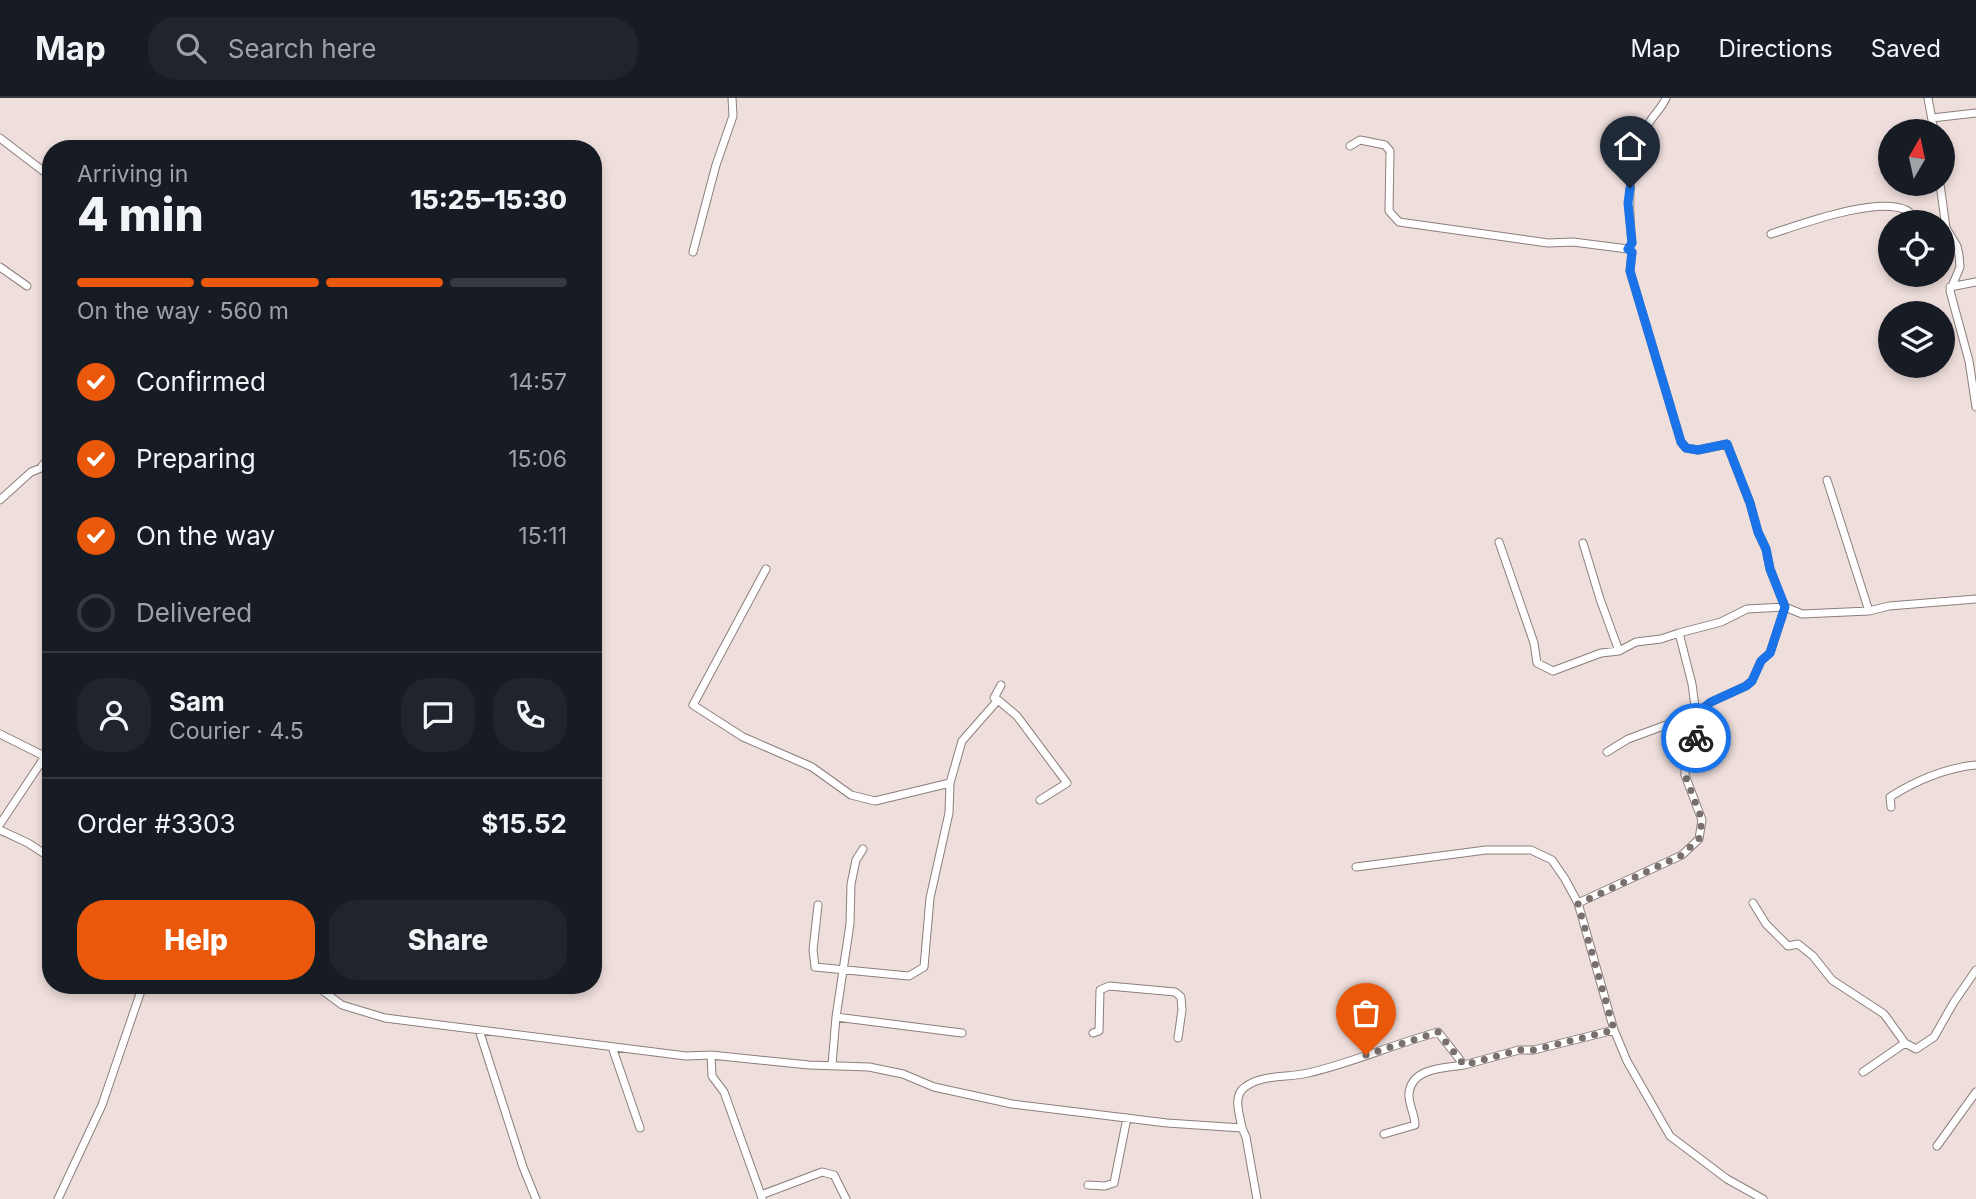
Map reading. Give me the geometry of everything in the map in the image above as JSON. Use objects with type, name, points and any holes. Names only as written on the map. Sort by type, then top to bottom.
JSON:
[{"type":"street","points":[[693,252],[716,165],[733,116],[732,98]]},
{"type":"street","points":[[1628,249],[1632,243],[1628,203],[1637,152],[1648,124],[1666,98]]},
{"type":"street","points":[[1928,98],[1932,118],[1976,113]]},
{"type":"street","points":[[0,138],[42,170]]},
{"type":"street","points":[[1350,146],[1360,140],[1385,145],[1390,151],[1389,211],[1399,222],[1548,243],[1573,242],[1628,249],[1632,252],[1630,271],[1681,442],[1686,448],[1698,450],[1727,444],[1785,607],[1770,653],[1761,661],[1752,681],[1746,686],[1711,702],[1696,714],[1628,740],[1607,752]]},
{"type":"street","points":[[1772,234],[1835,214],[1879,206],[1905,210]]},
{"type":"street","points":[[1955,243],[1960,267],[1955,277]]},
{"type":"street","points":[[0,267],[27,286]]},
{"type":"street","points":[[1955,286],[1976,282]]},
{"type":"street","points":[[1950,287],[1969,361],[1976,407]]},
{"type":"street","points":[[0,500],[31,472],[42,467]]},
{"type":"street","points":[[1827,480],[1869,611]]},
{"type":"street","points":[[1499,542],[1534,643],[1537,663],[1553,671],[1601,653],[1619,651],[1636,642],[1661,639],[1721,622],[1747,609],[1785,607],[1802,614],[1869,611],[1889,606],[1976,599]]},
{"type":"street","points":[[1583,543],[1619,651]]},
{"type":"street","points":[[766,569],[693,705],[743,737],[812,767],[851,795],[876,801],[950,783]]},
{"type":"street","points":[[1578,904],[1682,855],[1699,839],[1702,820],[1685,775],[1685,758],[1696,737],[1696,714],[1692,684],[1679,634]]},
{"type":"street","points":[[1000,685],[993,698],[1017,716],[1067,783],[1040,800]]},
{"type":"street","points":[[818,905],[813,950],[815,967],[909,976],[924,967],[930,898],[949,813],[950,783],[962,741],[998,700]]},
{"type":"street","points":[[0,734],[42,755]]},
{"type":"street","points":[[0,824],[42,764]]},
{"type":"street","points":[[1891,807],[1890,797],[1907,786],[1932,775],[1976,765]]},
{"type":"street","points":[[0,830],[42,852]]},
{"type":"street","points":[[832,1065],[836,1017],[850,924],[851,884],[856,860],[863,849]]},
{"type":"street","points":[[1356,867],[1486,850],[1531,850],[1552,860],[1578,904],[1614,1030],[1627,1061],[1670,1136],[1727,1178],[1763,1199]]},
{"type":"street","points":[[1753,903],[1766,924],[1788,946],[1798,944],[1813,956],[1832,979],[1884,1014],[1905,1043],[1916,1049],[1934,1037],[1976,971]]},
{"type":"street","points":[[1093,1033],[1099,1031],[1100,990],[1109,986],[1175,992],[1181,997],[1182,1010],[1178,1038]]},
{"type":"street","points":[[58,1199],[102,1105],[140,994]]},
{"type":"street","points":[[327,994],[342,1005],[363,1013],[479,1030],[687,1056],[711,1055],[869,1066],[903,1074],[934,1087],[1012,1104],[1242,1128]]},
{"type":"street","points":[[836,1017],[962,1033]]},
{"type":"street","points":[[479,1030],[536,1199]]},
{"type":"street","points":[[1384,1134],[1415,1125],[1409,1092],[1413,1082],[1424,1072],[1464,1065],[1519,1050],[1534,1050],[1614,1030]]},
{"type":"street","points":[[1257,1199],[1247,1137],[1242,1128],[1237,1101],[1239,1092],[1245,1086],[1271,1078],[1307,1073],[1438,1032],[1464,1065]]},
{"type":"street","points":[[1863,1072],[1905,1043]]},
{"type":"street","points":[[612,1047],[640,1128]]},
{"type":"street","points":[[711,1055],[712,1076],[724,1092],[762,1197],[822,1172],[834,1175],[846,1199]]},
{"type":"street","points":[[1937,1146],[1976,1092]]},
{"type":"street","points":[[1088,1185],[1105,1186],[1114,1183],[1127,1118]]},
{"type":"way so far","points":[[1366,1055],[1438,1032],[1464,1065],[1519,1050],[1534,1050],[1614,1030],[1578,904],[1682,855],[1699,839],[1702,820],[1685,775],[1685,758],[1696,738]]},
{"type":"route","points":[[1630,188],[1630,271],[1681,442],[1686,448],[1698,450],[1727,444],[1785,607],[1770,653],[1761,661],[1752,681],[1711,702],[1696,714],[1696,738]]}]
